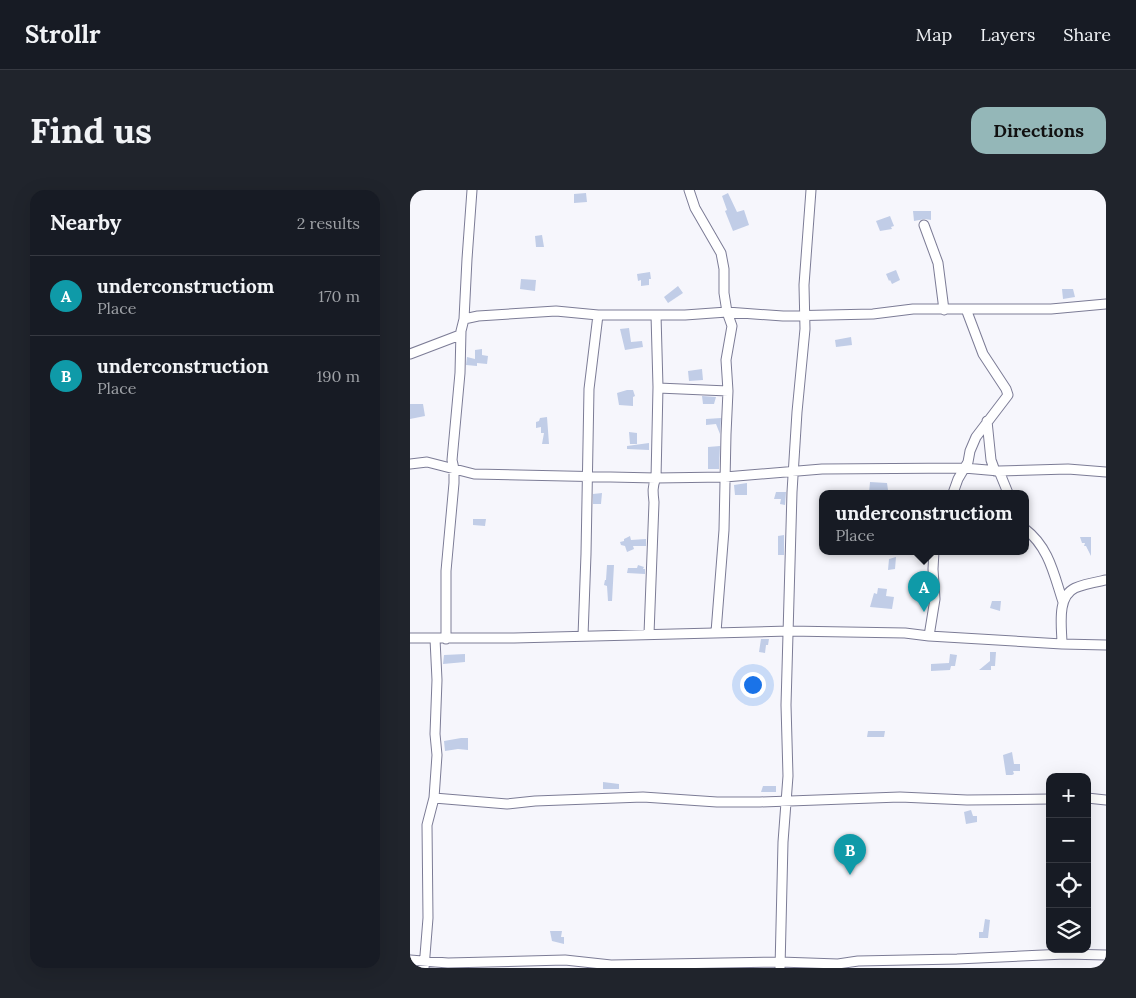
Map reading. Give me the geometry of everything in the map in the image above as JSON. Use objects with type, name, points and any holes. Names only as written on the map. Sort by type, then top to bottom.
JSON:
[{"type":"street","points":[[446,639],[446,571],[454,470],[452,460],[460,373],[460,335],[464,319],[472,190]]},
{"type":"street","points":[[689,190],[695,208],[721,253],[727,312],[733,328],[726,360],[728,391],[724,530],[716,632]]},
{"type":"street","points":[[780,965],[784,802],[788,776],[786,705],[794,472],[804,349],[804,285],[811,190]]},
{"type":"street","points":[[924,225],[938,263],[944,310]]},
{"type":"street","points":[[464,319],[478,316],[556,310],[598,315],[727,312],[767,315],[873,314],[913,309],[1051,309],[1106,304]]},
{"type":"street","points":[[954,490],[968,462],[972,444],[987,421],[1007,398],[1008,392],[983,354],[966,309]]},
{"type":"street","points":[[583,636],[589,389],[598,315]]},
{"type":"street","points":[[649,634],[654,502],[652,493],[656,478],[658,388],[656,315]]},
{"type":"street","points":[[410,354],[460,335]]},
{"type":"street","points":[[658,388],[728,391]]},
{"type":"street","points":[[987,421],[991,460],[1006,490]]},
{"type":"street","points":[[410,464],[427,462],[474,474],[656,478],[725,477],[822,469],[964,468],[997,471],[1068,469],[1106,472]]},
{"type":"street","points":[[1029,532],[1041,543],[1046,552],[1063,602],[1062,644]]},
{"type":"street","points":[[929,636],[935,599],[934,555]]},
{"type":"street","points":[[1063,602],[1074,589],[1106,580]]},
{"type":"street","points":[[410,638],[446,639],[789,631],[906,633],[1062,644],[1106,645]]},
{"type":"street","points":[[424,965],[428,918],[427,825],[434,798],[437,755],[435,734],[436,639]]},
{"type":"street","points":[[434,798],[507,804],[536,801],[643,797],[717,802],[784,802],[900,797],[967,800],[1046,799]]},
{"type":"street","points":[[1091,798],[1106,800]]},
{"type":"street","points":[[410,960],[424,965],[565,960],[611,965],[780,965],[1065,954],[1106,955]]},
{"type":"building","points":[[586,193],[587,202],[574,203],[574,194]]},
{"type":"building","points":[[728,193],[737,212],[744,210],[749,225],[733,231],[725,211],[727,210],[722,196]]},
{"type":"building","points":[[913,211],[931,211],[931,220],[914,221]]},
{"type":"building","points":[[890,216],[894,226],[891,227],[892,229],[880,231],[876,221]]},
{"type":"building","points":[[542,235],[544,247],[536,247],[535,236]]},
{"type":"building","points":[[896,270],[900,280],[892,284],[886,274]]},
{"type":"building","points":[[650,272],[651,279],[649,279],[649,285],[641,286],[641,280],[638,281],[637,274]]},
{"type":"building","points":[[521,279],[536,280],[535,291],[520,289]]},
{"type":"building","points":[[678,286],[683,293],[668,303],[664,297]]},
{"type":"building","points":[[1062,289],[1073,289],[1075,297],[1063,299]]},
{"type":"building","points":[[629,328],[631,342],[642,341],[643,347],[625,350],[620,329]]},
{"type":"building","points":[[851,337],[852,345],[836,347],[835,340]]},
{"type":"building","points":[[482,349],[482,355],[488,356],[487,364],[477,363],[477,366],[466,365],[467,357],[475,359],[475,350]]},
{"type":"building","points":[[702,369],[703,380],[689,381],[688,371]]},
{"type":"building","points":[[633,390],[635,396],[633,397],[633,406],[619,405],[617,393]]},
{"type":"building","points":[[702,396],[716,397],[714,404],[703,404]]},
{"type":"building","points":[[410,404],[423,404],[425,416],[410,419]]},
{"type":"building","points":[[547,417],[549,444],[542,444],[544,433],[541,433],[541,427],[536,428],[536,422],[540,418]]},
{"type":"building","points":[[721,418],[720,434],[716,424],[706,425],[706,419]]},
{"type":"building","points":[[629,432],[637,433],[637,444],[630,444]]},
{"type":"building","points":[[649,443],[649,450],[627,449],[627,446]]},
{"type":"building","points":[[720,446],[719,469],[708,469],[708,447]]},
{"type":"building","points":[[870,482],[887,483],[888,490],[869,490]]},
{"type":"building","points":[[747,483],[747,495],[735,495],[734,485]]},
{"type":"building","points":[[776,492],[786,492],[785,505],[780,504],[781,499],[774,499]]},
{"type":"building","points":[[602,493],[601,504],[593,504],[593,494]]},
{"type":"building","points":[[473,519],[486,519],[485,526],[473,525]]},
{"type":"building","points":[[784,535],[784,555],[778,555],[778,536]]},
{"type":"building","points":[[630,536],[631,540],[646,539],[646,546],[633,546],[634,549],[627,552],[625,546],[621,545],[620,542]]},
{"type":"building","points":[[1080,537],[1091,537],[1091,556],[1086,546],[1084,546],[1085,543],[1082,543]]},
{"type":"building","points":[[896,557],[895,569],[888,570],[889,559]]},
{"type":"building","points":[[607,565],[614,565],[612,601],[608,601],[607,586],[604,585]]},
{"type":"building","points":[[638,565],[644,567],[645,574],[627,573],[628,568],[637,568]]},
{"type":"building","points":[[878,588],[887,589],[886,596],[894,597],[892,609],[870,607],[874,593],[877,594]]},
{"type":"building","points":[[992,601],[1001,601],[1000,611],[990,608]]},
{"type":"building","points":[[761,639],[769,639],[765,653],[759,652]]},
{"type":"building","points":[[990,652],[996,652],[995,666],[991,666],[991,670],[979,670],[990,661]]},
{"type":"building","points":[[465,654],[465,662],[443,664],[444,655]]},
{"type":"building","points":[[950,654],[957,655],[955,666],[951,666],[950,670],[931,671],[931,664],[949,663]]},
{"type":"building","points":[[868,731],[885,731],[884,737],[867,737]]},
{"type":"building","points":[[468,738],[468,750],[445,751],[444,741]]},
{"type":"building","points":[[1012,752],[1014,764],[1020,764],[1020,771],[1013,771],[1014,774],[1006,775],[1003,755]]},
{"type":"building","points":[[603,782],[619,784],[619,789],[603,789]]},
{"type":"building","points":[[763,786],[776,786],[776,792],[761,792]]},
{"type":"building","points":[[971,810],[973,816],[977,816],[977,822],[966,824],[964,812]]},
{"type":"building","points":[[985,919],[990,920],[988,938],[979,938],[979,932],[983,932]]},
{"type":"building","points":[[550,931],[562,931],[561,937],[564,937],[564,944],[552,941]]},
{"type":"place","name":"underconstructiom","points":[[924,612]]},
{"type":"place","name":"underconstruction","points":[[850,875]]}]
